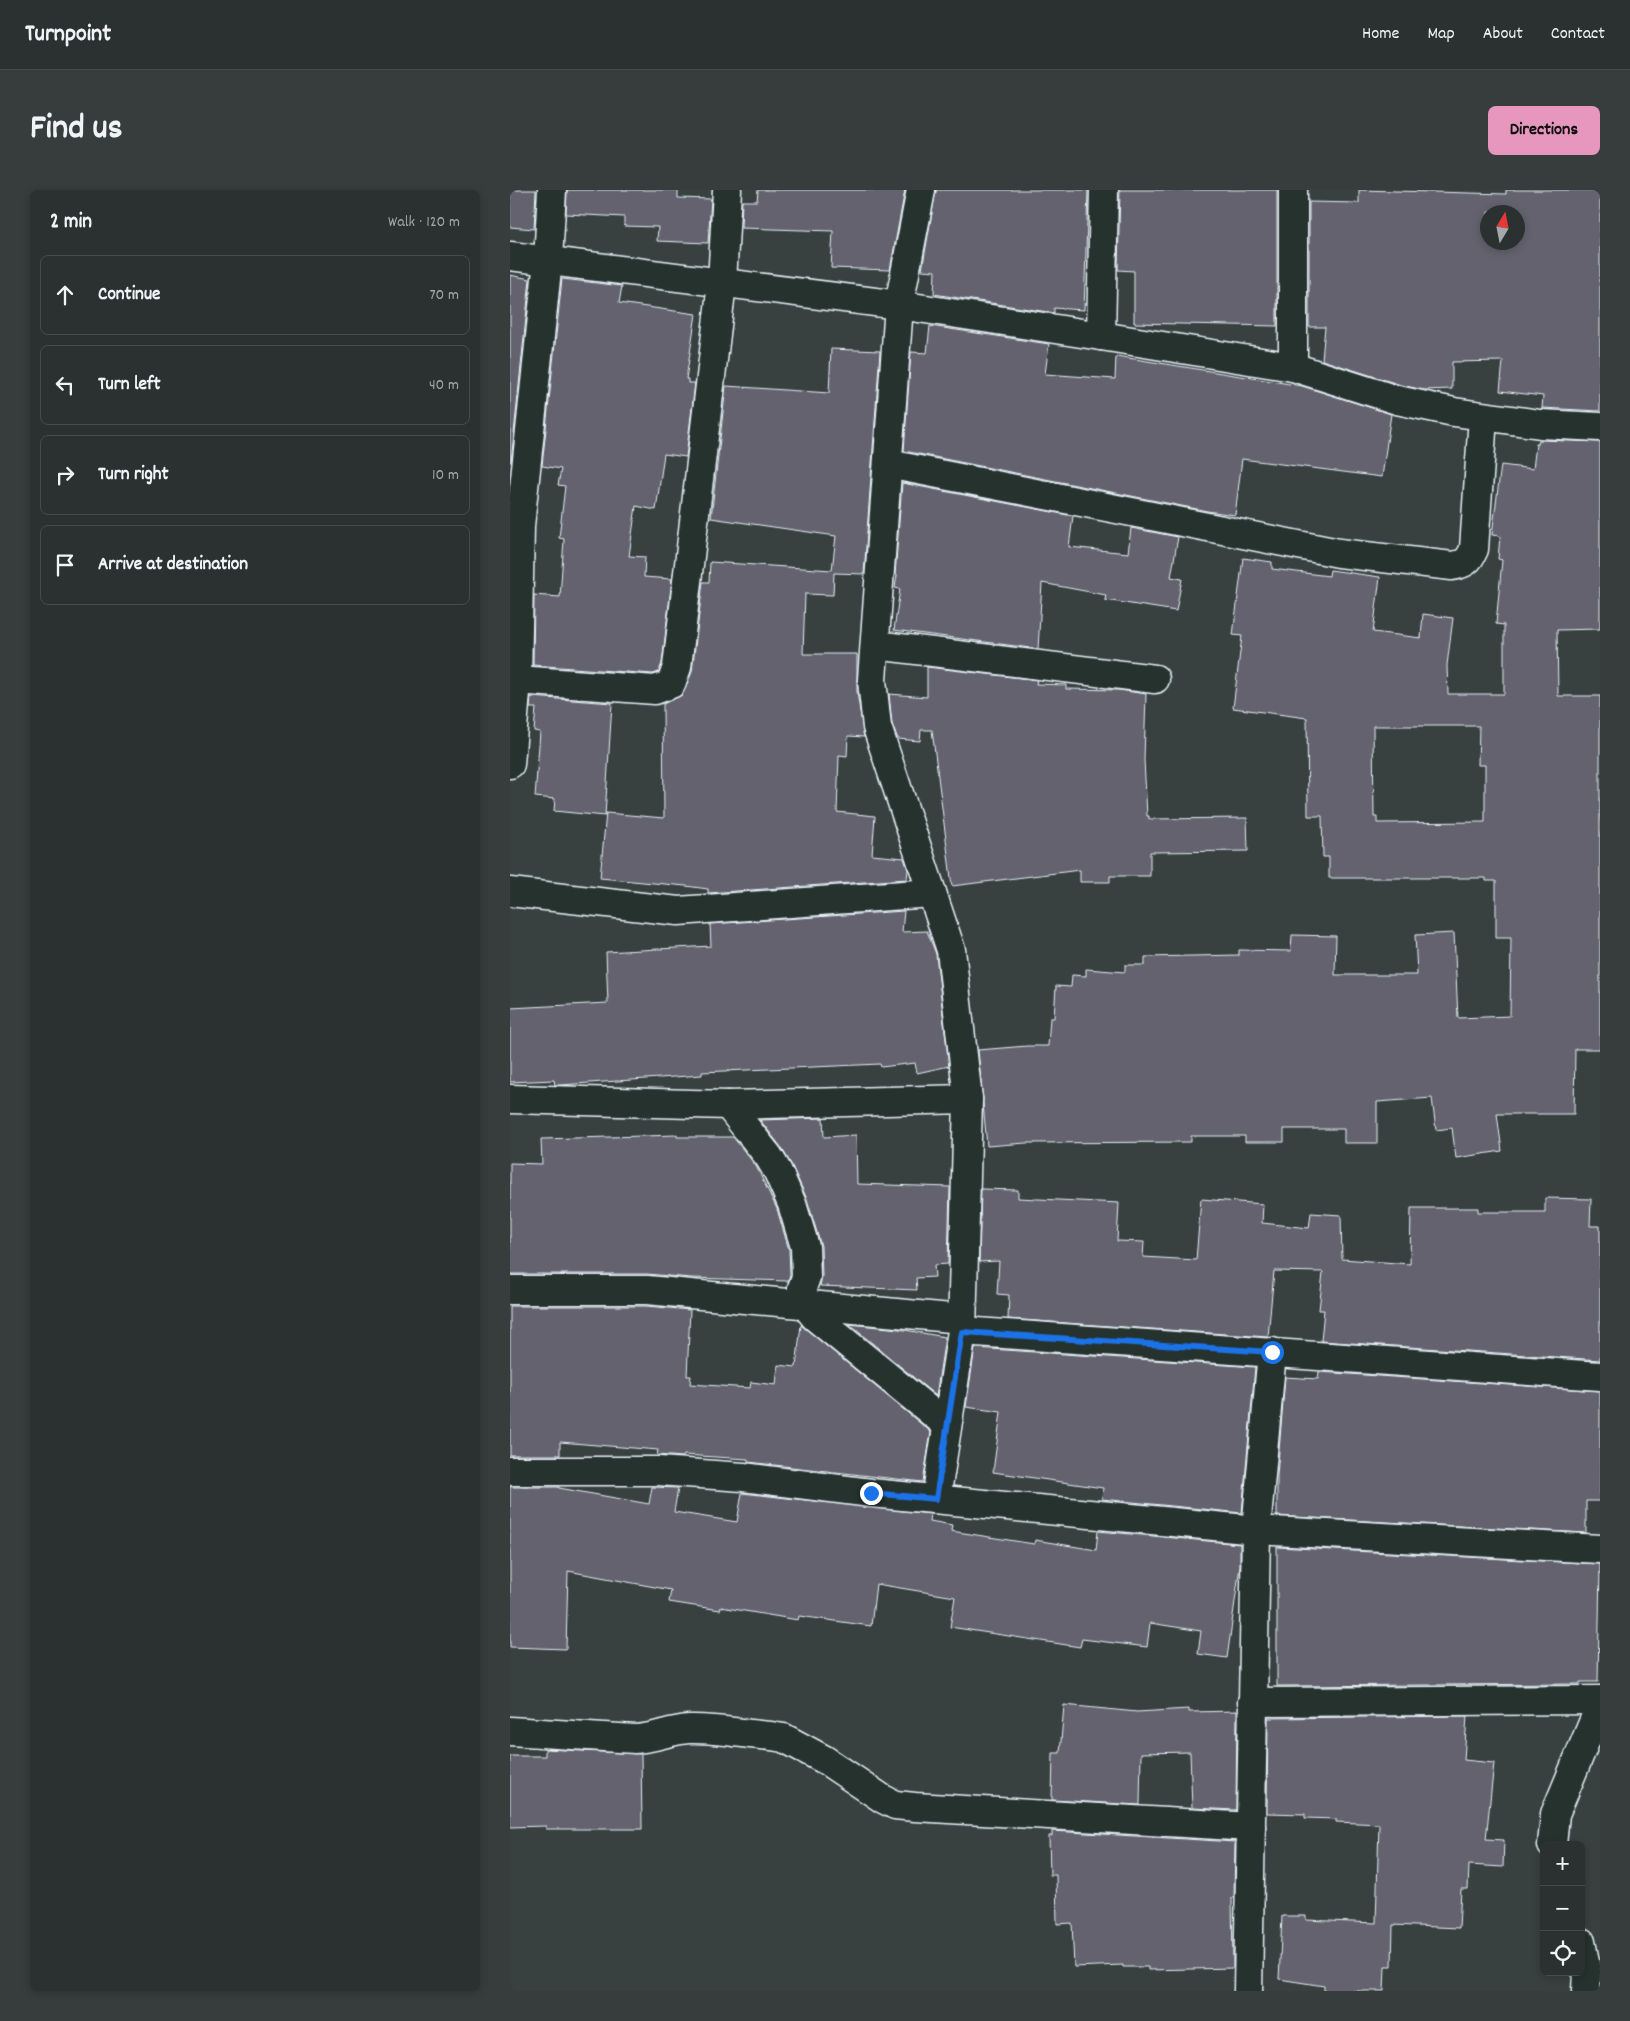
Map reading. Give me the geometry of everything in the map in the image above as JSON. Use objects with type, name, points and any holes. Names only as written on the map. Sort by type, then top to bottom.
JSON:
[{"type":"street","points":[[510,764],[517,680],[515,527],[548,260],[552,190]]},
{"type":"street","points":[[517,680],[655,690],[671,684],[677,667],[722,284],[727,190]]},
{"type":"street","points":[[921,190],[899,305],[872,680],[878,727],[951,950],[968,1099],[962,1325],[936,1499]]},
{"type":"street","points":[[1101,336],[1104,190]]},
{"type":"street","points":[[1292,190],[1293,367]]},
{"type":"street","points":[[510,256],[899,305],[1101,336],[1293,367],[1397,400],[1454,412],[1540,424],[1600,427]]},
{"type":"street","points":[[888,464],[1339,553],[1452,566],[1470,560],[1474,549],[1483,417]]},
{"type":"street","points":[[875,645],[1155,679]]},
{"type":"street","points":[[510,892],[678,911],[932,893]]},
{"type":"street","points":[[510,1099],[728,1105],[968,1099]]},
{"type":"street","points":[[728,1105],[769,1157],[792,1204],[804,1247],[806,1277],[802,1288],[806,1306],[815,1317],[947,1426]]},
{"type":"street","points":[[510,1290],[647,1290],[806,1306],[962,1325],[1272,1352],[1600,1376]]},
{"type":"street","points":[[1248,1991],[1256,1530],[1272,1352]]},
{"type":"street","points":[[510,1471],[658,1472],[743,1477],[936,1499],[1256,1530],[1600,1549]]},
{"type":"street","points":[[1252,1702],[1600,1700]]},
{"type":"street","points":[[1552,1841],[1555,1814],[1600,1706]]},
{"type":"street","points":[[510,1731],[635,1739],[646,1739],[674,1731],[691,1729],[771,1736],[784,1738],[825,1760],[882,1799],[915,1808],[1251,1827]]},
{"type":"street","points":[[1585,1962],[1587,1972],[1586,1991]]},
{"type":"building","points":[[510,190],[536,190],[534,229],[510,227]]},
{"type":"building","points":[[567,190],[678,190],[678,198],[711,199],[708,243],[657,241],[658,227],[624,226],[624,217],[566,214]]},
{"type":"building","points":[[758,190],[905,190],[890,270],[831,268],[833,231],[741,228],[742,201],[757,201]]},
{"type":"building","points":[[936,190],[1088,190],[1084,310],[1054,308],[1054,313],[934,294],[935,271],[922,270]]},
{"type":"building","points":[[1120,190],[1277,190],[1277,326],[1134,323],[1134,271],[1118,270]]},
{"type":"building","points":[[1359,190],[1506,194],[1506,190],[1600,190],[1600,411],[1542,408],[1543,396],[1500,391],[1503,361],[1452,362],[1452,389],[1424,390],[1401,385],[1322,360],[1325,327],[1309,327],[1309,202],[1359,203]]},
{"type":"building","points":[[510,275],[530,279],[511,462],[510,462]]},
{"type":"building","points":[[562,279],[622,286],[619,303],[696,314],[686,379],[688,379],[688,383],[695,383],[686,457],[664,454],[656,510],[636,506],[629,556],[645,557],[644,577],[672,579],[662,663],[659,672],[653,674],[533,665],[534,595],[560,597],[564,539],[559,538],[565,486],[558,485],[561,469],[542,466]]},
{"type":"building","points":[[930,326],[1049,344],[1045,374],[1115,379],[1116,356],[1302,386],[1391,414],[1382,477],[1242,459],[1235,515],[904,451],[911,352],[927,353]]},
{"type":"building","points":[[831,349],[880,351],[864,574],[834,573],[833,595],[805,594],[803,654],[857,654],[857,692],[864,737],[848,736],[847,756],[839,755],[837,812],[875,816],[872,855],[904,858],[908,870],[907,879],[708,893],[708,889],[600,878],[606,813],[664,818],[663,704],[682,695],[692,672],[703,582],[709,582],[710,562],[832,570],[836,536],[711,518],[726,386],[829,393]]},
{"type":"building","points":[[1539,440],[1600,442],[1600,629],[1557,630],[1558,696],[1600,696],[1600,1049],[1575,1049],[1574,1114],[1497,1114],[1502,1151],[1456,1158],[1452,1128],[1436,1130],[1432,1098],[1377,1102],[1377,1143],[1344,1143],[1344,1129],[1284,1129],[1284,1142],[1245,1142],[1245,1136],[1191,1136],[1191,1142],[1026,1143],[987,1146],[978,1050],[1048,1046],[1050,1018],[1054,1018],[1056,986],[1071,987],[1072,975],[1086,976],[1086,969],[1125,972],[1125,965],[1145,965],[1145,957],[1239,955],[1239,950],[1291,951],[1292,935],[1336,936],[1335,975],[1417,975],[1415,935],[1454,933],[1458,1018],[1510,1016],[1511,938],[1496,938],[1496,881],[1486,881],[1486,878],[1329,878],[1329,857],[1323,857],[1322,816],[1308,816],[1307,718],[1233,708],[1242,636],[1233,635],[1243,558],[1272,562],[1272,569],[1329,576],[1330,570],[1380,577],[1373,632],[1421,638],[1423,614],[1453,618],[1447,665],[1448,694],[1504,694],[1504,625],[1496,624],[1502,560],[1498,559],[1500,536],[1492,535],[1501,465],[1533,469],[1536,444],[1538,444]],"holes":[[[1373,726],[1479,726],[1478,765],[1485,765],[1485,822],[1377,823],[1377,817],[1374,817]]]},
{"type":"building","points":[[902,483],[1073,516],[1069,547],[1128,553],[1131,528],[1178,537],[1171,577],[1182,579],[1176,611],[1105,600],[1106,595],[1042,583],[1038,649],[894,630],[900,589],[895,588],[897,575],[895,575]]},
{"type":"building","points":[[927,667],[1037,680],[1036,684],[1066,685],[1066,689],[1119,690],[1146,694],[1144,760],[1147,816],[1149,816],[1149,819],[1247,818],[1248,851],[1150,852],[1150,876],[1110,876],[1110,882],[1080,882],[1080,870],[952,886],[932,730],[921,730],[920,741],[898,739],[892,724],[889,694],[927,697]]},
{"type":"building","points":[[531,697],[612,703],[605,816],[554,811],[555,799],[535,797],[540,732],[534,731],[536,708],[530,708]]},
{"type":"building","points":[[904,911],[902,932],[927,931],[936,954],[949,1066],[917,1073],[915,1063],[881,1067],[880,1064],[702,1072],[702,1075],[561,1085],[555,1085],[554,1080],[510,1082],[510,1008],[608,1003],[606,952],[711,946],[710,924]]},
{"type":"building","points":[[823,1118],[824,1137],[856,1135],[857,1184],[950,1187],[948,1264],[934,1265],[935,1277],[916,1278],[917,1290],[820,1286],[822,1276],[821,1246],[807,1199],[781,1147],[760,1120]]},
{"type":"building","points":[[677,1135],[677,1137],[733,1137],[756,1166],[777,1209],[789,1250],[790,1274],[788,1281],[691,1278],[647,1274],[510,1274],[510,1163],[542,1164],[541,1139]]},
{"type":"building","points":[[981,1189],[1018,1190],[1018,1198],[1119,1203],[1117,1241],[1144,1242],[1143,1257],[1196,1260],[1201,1199],[1263,1204],[1262,1223],[1309,1228],[1311,1213],[1341,1215],[1342,1259],[1410,1264],[1411,1208],[1478,1208],[1478,1212],[1545,1212],[1545,1198],[1591,1199],[1590,1226],[1600,1226],[1600,1360],[1321,1341],[1324,1310],[1319,1310],[1323,1272],[1274,1271],[1268,1337],[1008,1319],[1009,1295],[997,1294],[999,1261],[979,1262]]},
{"type":"building","points":[[510,1306],[646,1306],[690,1310],[687,1376],[691,1376],[690,1384],[750,1388],[751,1382],[776,1385],[778,1365],[796,1367],[801,1325],[931,1432],[923,1482],[748,1462],[748,1459],[657,1455],[658,1450],[560,1442],[560,1455],[510,1455]]},
{"type":"building","points":[[849,1324],[899,1329],[945,1337],[936,1396]]},
{"type":"building","points":[[975,1348],[1255,1367],[1242,1513],[1102,1499],[1103,1488],[993,1472],[1001,1412],[966,1407]]},
{"type":"building","points":[[1319,1372],[1600,1391],[1600,1501],[1586,1501],[1586,1533],[1277,1516],[1277,1476],[1285,1377],[1318,1379]]},
{"type":"building","points":[[510,1487],[559,1487],[649,1504],[652,1487],[678,1488],[674,1512],[737,1522],[742,1493],[931,1514],[930,1521],[952,1525],[951,1531],[1034,1544],[1035,1540],[1096,1550],[1098,1531],[1240,1544],[1240,1566],[1227,1658],[1198,1654],[1201,1631],[1150,1623],[1147,1647],[1082,1639],[1080,1647],[950,1627],[955,1597],[876,1584],[871,1626],[799,1616],[798,1620],[721,1607],[720,1610],[669,1602],[671,1590],[568,1571],[566,1649],[510,1647]]},
{"type":"building","points":[[1277,1547],[1600,1564],[1598,1682],[1580,1682],[1580,1684],[1277,1686]]},
{"type":"building","points":[[1064,1705],[1137,1712],[1189,1709],[1189,1712],[1237,1711],[1236,1810],[1192,1808],[1190,1752],[1141,1753],[1140,1805],[1052,1800],[1053,1753],[1060,1753]]},
{"type":"building","points":[[1467,1716],[1464,1760],[1494,1763],[1486,1839],[1504,1840],[1503,1867],[1469,1865],[1468,1889],[1461,1889],[1459,1928],[1393,1925],[1392,1966],[1385,1966],[1384,1991],[1324,1991],[1324,1986],[1279,1979],[1282,1916],[1306,1916],[1306,1920],[1376,1923],[1379,1824],[1336,1822],[1336,1819],[1305,1818],[1305,1814],[1267,1813],[1268,1718]]},
{"type":"building","points":[[545,1749],[641,1754],[642,1829],[546,1829],[546,1826],[510,1827],[510,1756],[545,1756]]},
{"type":"building","points":[[1052,1831],[1235,1842],[1234,1898],[1232,1898],[1233,1968],[1148,1970],[1148,1967],[1123,1967],[1123,1965],[1074,1967],[1072,1923],[1057,1924],[1056,1875],[1050,1875],[1049,1836],[1052,1836]]},
{"type":"route","points":[[871,1493],[936,1499],[962,1332],[1272,1352]]}]
